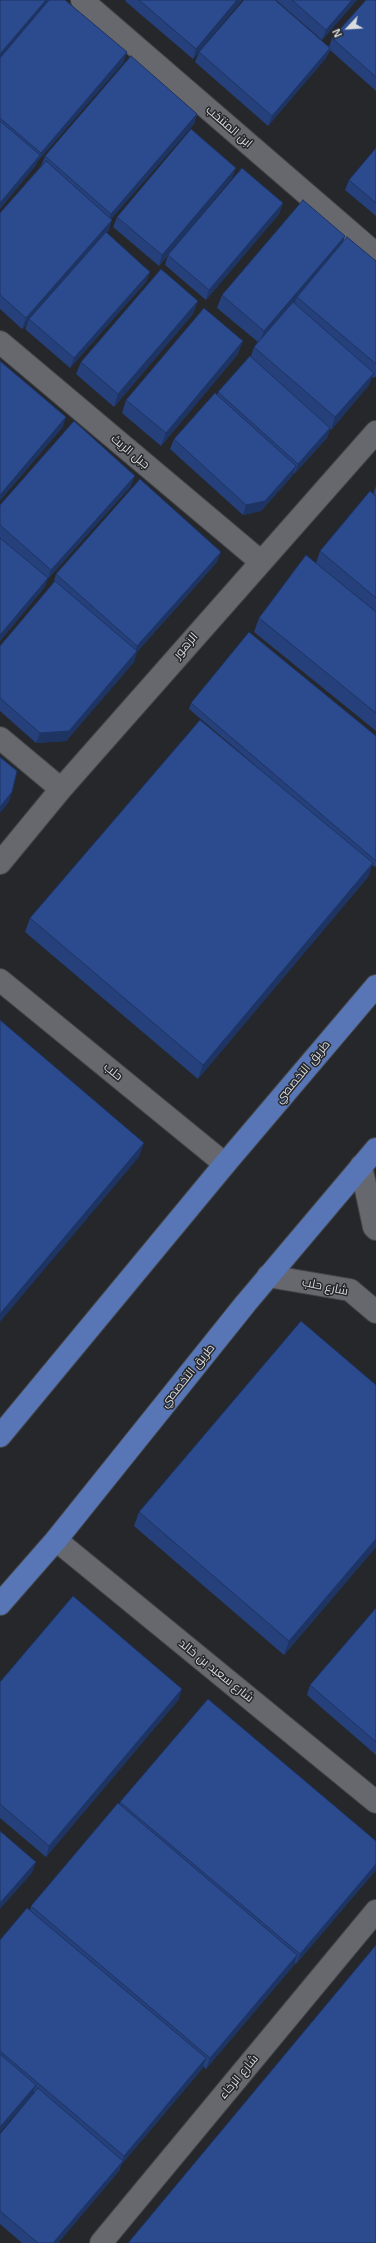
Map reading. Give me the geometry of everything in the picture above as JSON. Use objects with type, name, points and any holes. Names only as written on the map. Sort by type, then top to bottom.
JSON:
[{"type":"main road","name":"طريق التخصصي","points":[[0,1436],[225,1164],[376,986]]},
{"type":"main road","name":"طريق التخصصي","points":[[0,1604],[56,1540],[268,1276],[376,1149]]},
{"type":"street","name":"ابن المنتخب","points":[[82,0],[376,254]]},
{"type":"street","name":"جبل الريث","points":[[0,342],[260,561]]},
{"type":"street","name":"الزهور","points":[[0,863],[61,789],[260,561],[376,432]]},
{"type":"street","points":[[0,738],[61,789]]},
{"type":"street","name":"حلب","points":[[0,980],[225,1164]]},
{"type":"street","points":[[362,1166],[374,1227],[376,1229]]},
{"type":"street","name":"شارع حلب","points":[[268,1276],[350,1290],[376,1312]]},
{"type":"street","name":"شارع سعيد بن خالد","points":[[56,1540],[376,1802]]},
{"type":"street","name":"شارع الرخاء","points":[[102,2243],[376,1911]]},
{"type":"building","points":[[0,0],[46,0],[0,54]]},
{"type":"building","points":[[49,0],[65,0],[127,52],[41,153],[0,118],[0,58]]},
{"type":"building","points":[[139,0],[237,0],[196,49]]},
{"type":"building","points":[[244,0],[275,0],[330,48],[272,116],[199,52]]},
{"type":"building","points":[[292,0],[352,0],[326,30]]},
{"type":"building","points":[[366,0],[376,0],[376,77],[332,38]]},
{"type":"building","points":[[131,56],[197,114],[111,214],[45,156]]},
{"type":"building","points":[[0,121],[40,155],[0,203]]},
{"type":"building","points":[[191,129],[236,168],[162,255],[117,217]]},
{"type":"building","points":[[376,148],[376,203],[349,180]]},
{"type":"building","points":[[46,161],[112,220],[26,318],[0,295],[0,213]]},
{"type":"building","points":[[242,168],[283,203],[209,290],[168,255]]},
{"type":"building","points":[[303,200],[345,236],[264,331],[222,295]]},
{"type":"building","points":[[106,232],[150,272],[74,358],[29,319]]},
{"type":"building","points":[[347,237],[376,261],[376,364],[297,297]]},
{"type":"building","points":[[161,269],[198,301],[118,394],[81,362]]},
{"type":"building","points":[[293,302],[374,373],[335,417],[254,347]]},
{"type":"building","points":[[204,308],[243,341],[166,433],[126,400]]},
{"type":"building","points":[[250,356],[330,428],[298,464],[218,392]]},
{"type":"building","points":[[0,361],[66,417],[0,495]]},
{"type":"building","points":[[215,393],[296,466],[265,501],[246,505],[174,439]]},
{"type":"building","points":[[74,421],[135,476],[51,570],[0,525],[0,505]]},
{"type":"building","points":[[140,479],[221,552],[137,646],[56,574]]},
{"type":"building","points":[[370,491],[376,497],[376,598],[320,551]]},
{"type":"building","points":[[0,538],[48,578],[0,635]]},
{"type":"building","points":[[306,555],[376,612],[376,713],[259,618]]},
{"type":"building","points":[[55,581],[137,651],[69,731],[40,733],[0,698],[0,646]]},
{"type":"building","points":[[249,632],[376,736],[376,861],[191,703]]},
{"type":"building","points":[[200,720],[373,863],[203,1065],[30,918]]},
{"type":"building","points":[[0,757],[17,771],[12,792],[0,807]]},
{"type":"building","points":[[0,1020],[144,1143],[0,1314]]},
{"type":"building","points":[[301,1321],[376,1385],[376,1539],[289,1641],[139,1512]]},
{"type":"building","points":[[73,1596],[182,1689],[49,1846],[0,1804],[0,1682]]},
{"type":"building","points":[[376,1608],[376,1742],[310,1685]]},
{"type":"building","points":[[208,1699],[376,1841],[376,1864],[300,1954],[120,1802]]},
{"type":"building","points":[[118,1803],[297,1955],[210,2058],[31,1906]]},
{"type":"building","points":[[0,1831],[36,1862],[0,1903]]},
{"type":"building","points":[[27,1908],[206,2058],[124,2156],[0,2051],[0,1940]]},
{"type":"building","points":[[376,1945],[376,2243],[128,2243]]},
{"type":"building","points":[[0,2054],[36,2085],[0,2127]]},
{"type":"building","points":[[38,2088],[123,2161],[53,2243],[38,2243],[0,2211],[0,2134]]}]
